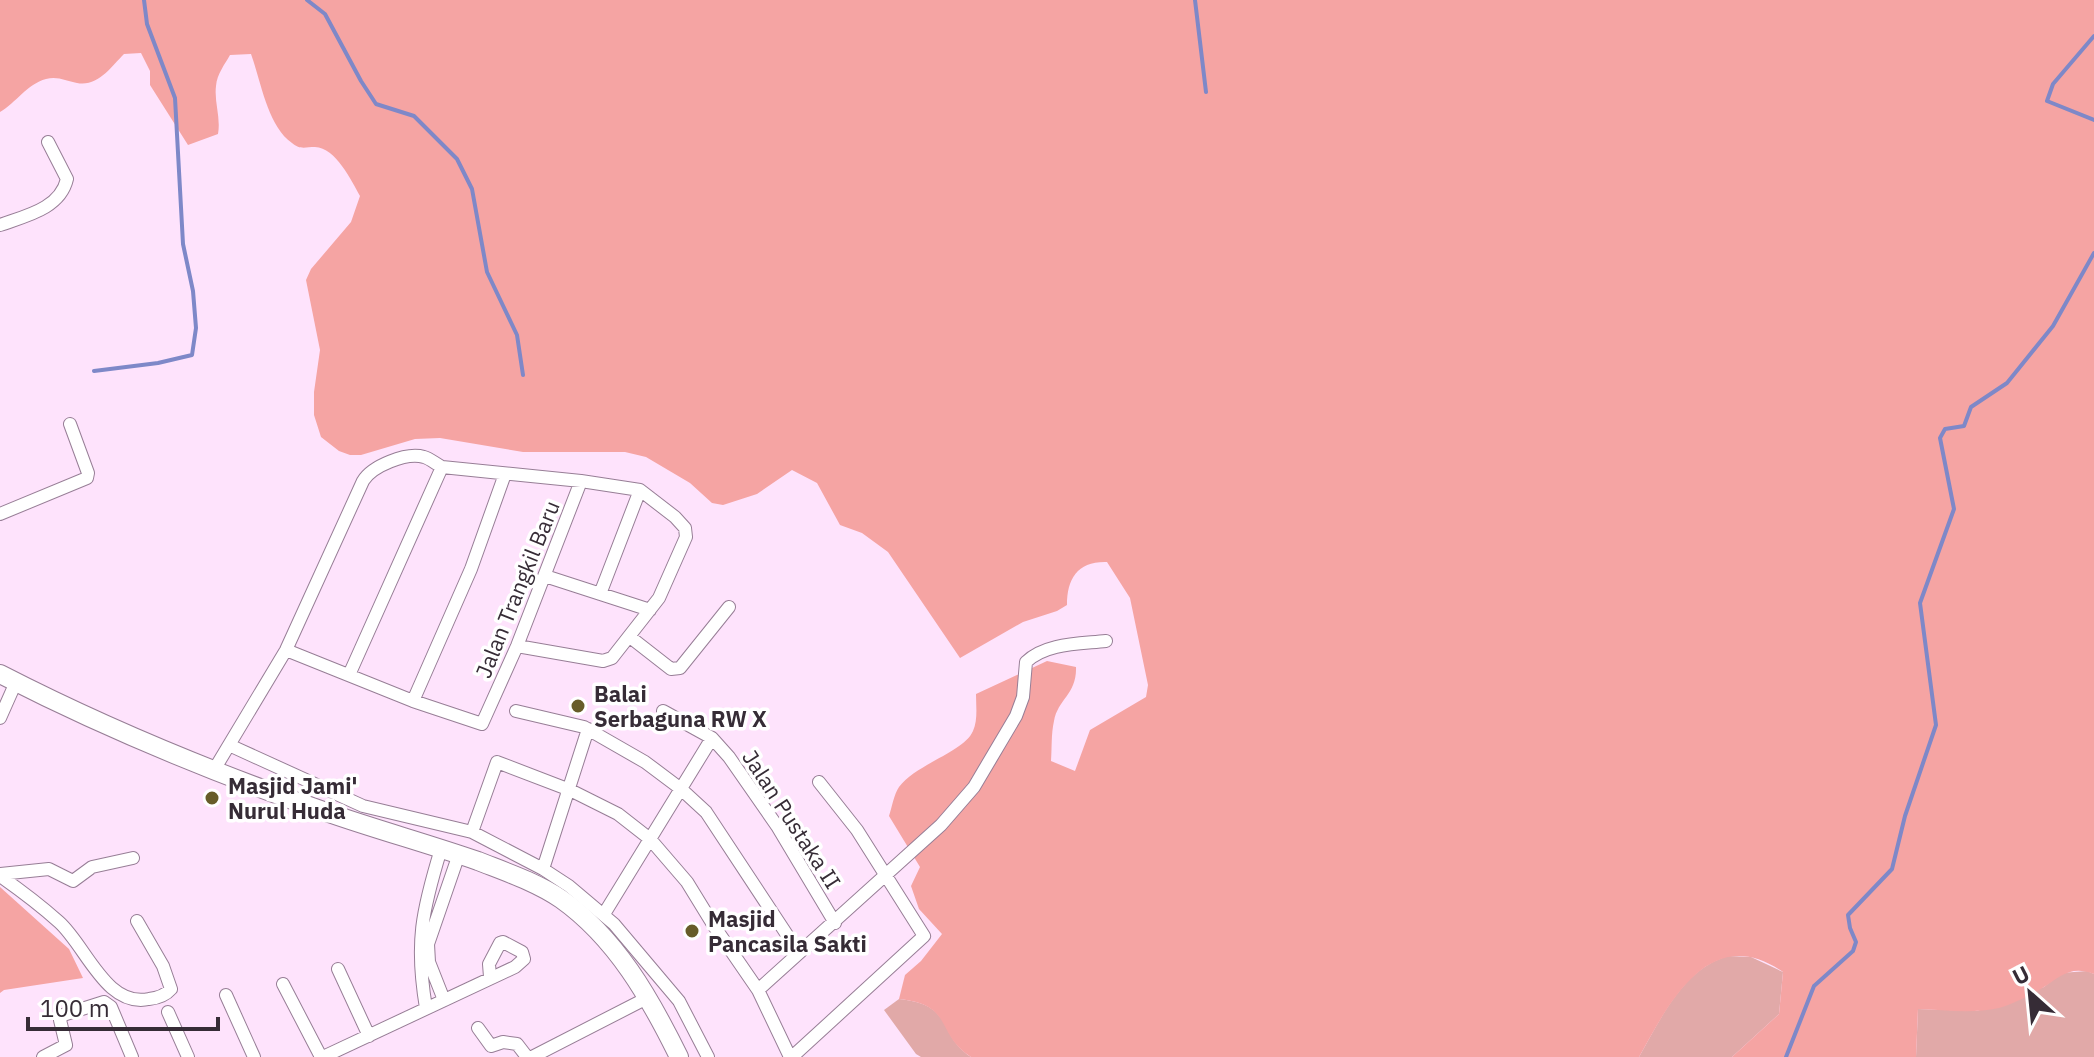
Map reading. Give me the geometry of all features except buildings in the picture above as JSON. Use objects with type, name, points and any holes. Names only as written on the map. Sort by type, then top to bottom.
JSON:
[{"type":"main road","points":[[8,678],[214,770],[326,812],[565,892],[649,997],[679,1057]]},
{"type":"street","points":[[0,225],[47,207],[65,186],[67,179],[48,142]]},
{"type":"street","points":[[0,514],[87,478],[88,473],[70,424]]},
{"type":"street","name":"Jalan Trangkil Baru","points":[[214,770],[286,650],[366,476],[389,461],[423,456],[442,467],[581,481],[517,646],[482,724],[413,701],[286,650]]},
{"type":"street","points":[[349,675],[442,467]]},
{"type":"street","points":[[413,701],[471,569],[505,474]]},
{"type":"street","points":[[517,646],[603,661],[612,658],[659,598],[687,532],[675,517],[640,490],[581,481]]},
{"type":"street","points":[[600,594],[640,490]]},
{"type":"street","points":[[545,576],[650,610]]},
{"type":"street","points":[[630,637],[671,669],[680,668],[729,607]]},
{"type":"street","points":[[758,990],[941,825],[974,787],[1016,716],[1023,697],[1026,662],[1035,654],[1060,647],[1106,641]]},
{"type":"street","points":[[0,718],[8,678]]},
{"type":"street","points":[[516,711],[588,729],[645,762],[681,789],[706,812],[799,953]]},
{"type":"street","points":[[604,914],[712,738],[663,711]]},
{"type":"street","points":[[543,869],[588,729]]},
{"type":"street","name":"Jalan Pustaka II","points":[[712,738],[746,779],[835,923]]},
{"type":"street","points":[[229,745],[363,806],[472,832],[543,869],[565,892],[604,914],[679,1001],[708,1057]]},
{"type":"street","points":[[472,832],[497,762],[570,790],[618,814],[650,839],[687,882],[758,990],[791,1057],[924,936],[857,830],[819,782]]},
{"type":"street","points":[[426,1008],[424,908],[450,852]]},
{"type":"street","points":[[444,1000],[425,966],[450,852]]},
{"type":"street","points":[[0,875],[49,869],[73,881],[92,867],[133,858]]},
{"type":"street","points":[[0,875],[61,923],[100,976],[117,993],[138,1001],[159,997],[171,989],[163,966],[137,921]]},
{"type":"street","points":[[338,969],[369,1036]]},
{"type":"street","points":[[283,984],[322,1057],[490,977]]},
{"type":"street","points":[[226,995],[254,1057]]},
{"type":"street","points":[[478,1028],[491,1046],[503,1042],[517,1044],[530,1057],[649,997]]},
{"type":"street","points":[[658,1014],[679,1001]]},
{"type":"street","points":[[47,1056],[66,1045],[60,1020],[63,1015],[104,1002],[111,1007],[132,1057]]},
{"type":"street","points":[[168,1012],[188,1057]]},
{"type":"shaded area","points":[[0,0],[2094,0],[2094,974],[2079,971],[2067,973],[2028,996],[1989,1010],[1918,1009],[1916,1057],[1732,1057],[1779,1014],[1783,972],[1757,959],[1734,956],[1713,962],[1678,993],[1639,1057],[971,1057],[952,1039],[937,1014],[929,1007],[899,999],[905,975],[921,961],[942,934],[919,909],[911,886],[920,867],[889,816],[897,790],[907,779],[960,745],[973,731],[976,694],[1047,661],[1076,667],[1074,684],[1056,713],[1051,761],[1075,771],[1090,730],[1146,697],[1148,685],[1130,598],[1107,562],[1089,564],[1076,573],[1069,587],[1067,605],[1023,622],[960,658],[888,552],[862,533],[840,525],[817,483],[792,470],[757,494],[723,505],[712,503],[690,483],[646,457],[625,452],[523,452],[440,438],[415,439],[361,455],[339,451],[321,437],[314,415],[320,350],[306,280],[311,269],[351,222],[360,196],[342,166],[323,149],[298,147],[283,135],[266,102],[251,54],[230,55],[220,73],[216,92],[218,134],[188,145],[150,85],[150,71],[141,53],[124,54],[104,75],[91,82],[77,83],[54,78],[39,81],[0,112]]},
{"type":"shaded area","points":[[0,887],[69,949],[83,978],[0,993]]},
{"type":"shaded area","points":[[1729,956],[1751,957],[1783,972],[1779,1014],[1732,1057],[1639,1057],[1686,983],[1713,962]]},
{"type":"shaded area","points":[[2087,971],[2094,974],[2094,1057],[1916,1057],[1918,1009],[1977,1011],[2044,987],[2061,973]]},
{"type":"shaded area","points":[[899,999],[917,1002],[938,1014],[953,1039],[971,1057],[921,1057],[916,1054],[884,1010]]},
{"type":"waterway","points":[[94,371],[158,363],[192,355],[196,328],[193,291],[183,244],[175,98],[147,24],[144,0]]},
{"type":"waterway","points":[[307,0],[325,14],[376,104],[414,116],[457,159],[472,189],[487,272],[517,335],[523,375]]},
{"type":"waterway","points":[[1195,0],[1206,92]]},
{"type":"waterway","points":[[2094,36],[2053,84],[2047,101],[2094,120]]},
{"type":"waterway","points":[[1786,1057],[1814,986],[1853,951],[1856,942],[1848,915],[1892,869],[1905,816],[1936,725],[1920,603],[1954,509],[1940,438],[1945,429],[1964,426],[1971,407],[2007,383],[2053,326],[2094,253]]},
{"type":"place","name":"Balai Serbaguna RW X","points":[[578,706]]},
{"type":"place","name":"Masjid Jami' Nurul Huda","points":[[212,798]]},
{"type":"place","name":"Masjid Pancasila Sakti","points":[[692,931]]}]
